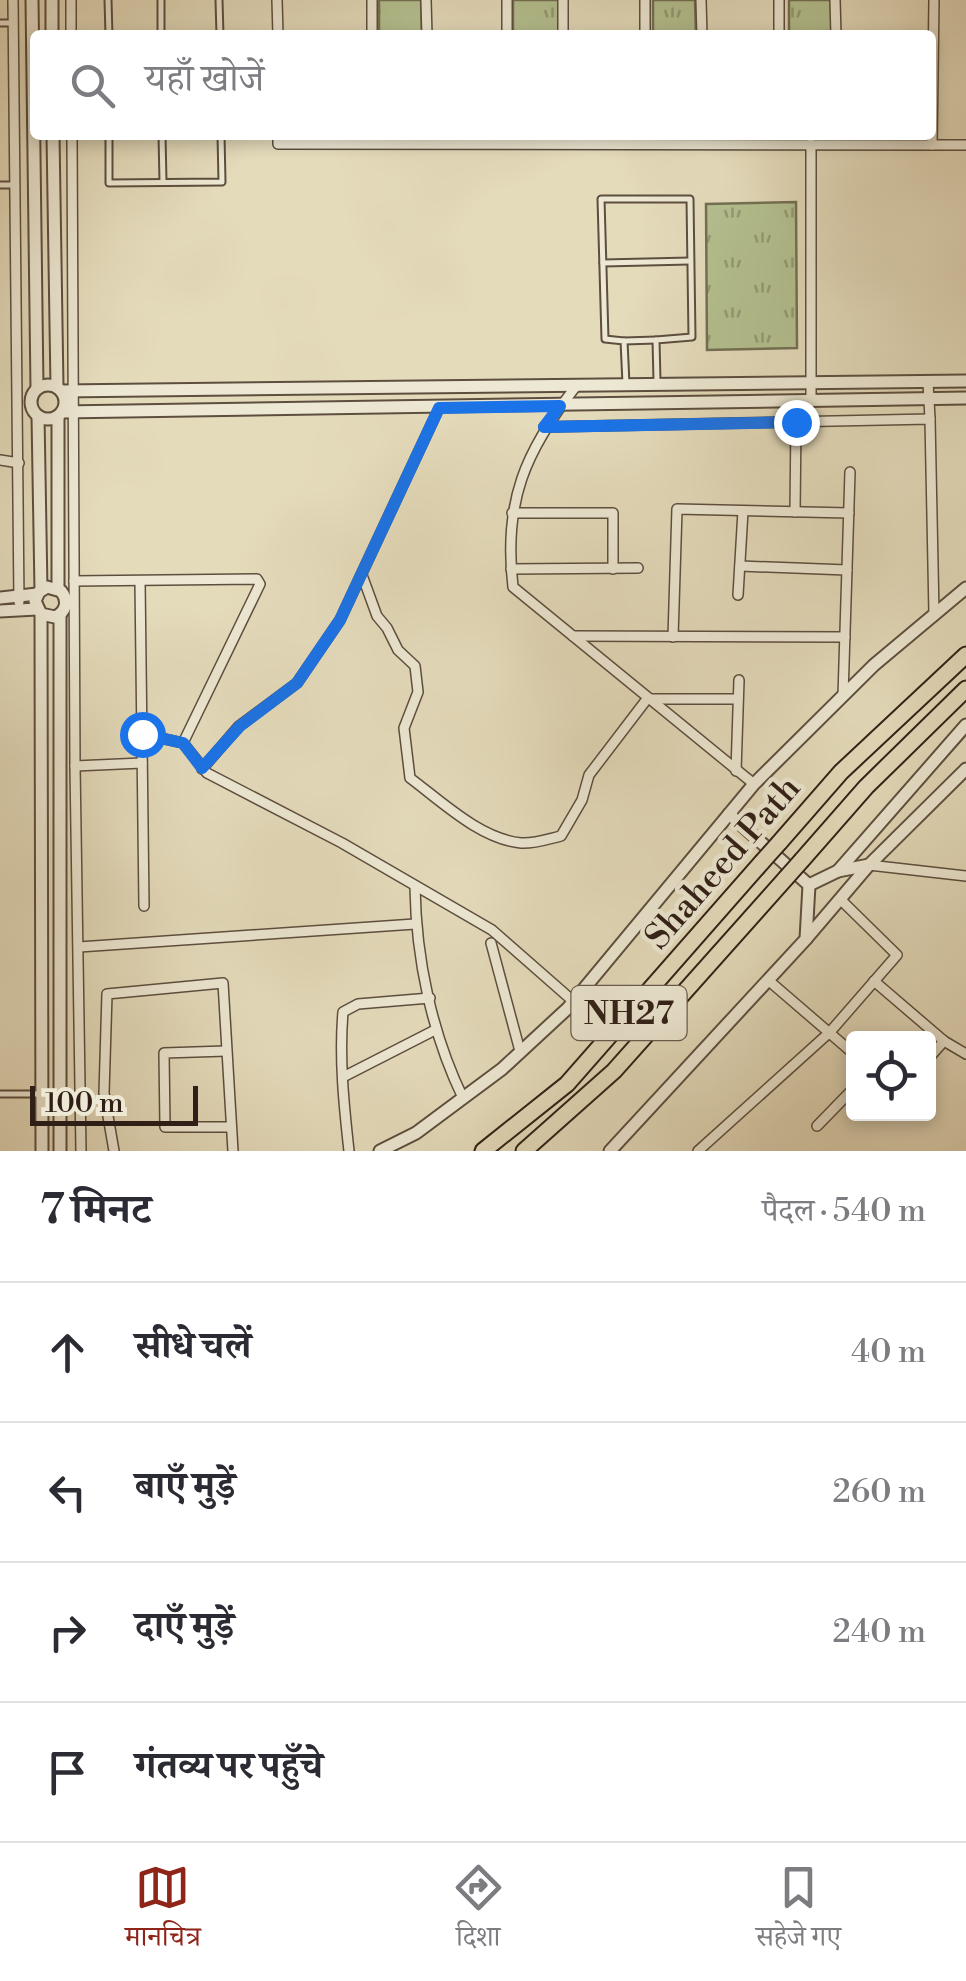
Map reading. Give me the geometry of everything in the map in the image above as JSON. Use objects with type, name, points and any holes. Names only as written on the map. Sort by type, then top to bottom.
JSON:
[{"type":"highway","name":"Shaheed Path","points":[[483,1151],[567,1084],[841,772],[966,655]]},
{"type":"highway","name":"Shaheed Path","points":[[524,1151],[614,1071],[866,787],[966,689]]},
{"type":"street","points":[[13,0],[20,603]]},
{"type":"street","points":[[32,0],[32,30]]},
{"type":"street","points":[[52,0],[52,30]]},
{"type":"street","points":[[71,0],[71,30]]},
{"type":"street","points":[[278,0],[278,30]]},
{"type":"street","points":[[372,0],[372,30]]},
{"type":"street","points":[[426,0],[426,30]]},
{"type":"street","points":[[507,0],[507,30]]},
{"type":"street","points":[[563,0],[563,30]]},
{"type":"street","points":[[645,0],[646,30]]},
{"type":"street","points":[[701,0],[702,30]]},
{"type":"street","points":[[779,0],[779,30]]},
{"type":"street","points":[[836,0],[836,30]]},
{"type":"street","points":[[934,0],[934,30]]},
{"type":"street","points":[[34,140],[38,388],[30,400],[38,416],[42,1151]]},
{"type":"street","points":[[53,140],[65,402],[58,589]]},
{"type":"street","points":[[64,389],[72,140]]},
{"type":"street","points":[[278,140],[278,144],[642,140],[966,144]]},
{"type":"street","points":[[932,140],[932,144]]},
{"type":"street","points":[[810,144],[811,402]]},
{"type":"street","points":[[38,388],[966,381]]},
{"type":"street","points":[[928,382],[934,614]]},
{"type":"street","points":[[577,385],[544,427],[518,488],[509,551],[513,587],[754,784]]},
{"type":"street","points":[[476,386],[476,407]]},
{"type":"street","points":[[38,416],[48,420],[65,413],[966,398]]},
{"type":"street","points":[[202,768],[240,726],[297,683],[340,620],[439,408]]},
{"type":"street","points":[[65,413],[74,582],[81,1151]]},
{"type":"street","points":[[544,427],[930,419]]},
{"type":"street","points":[[795,512],[796,422]]},
{"type":"street","points":[[0,460],[19,463]]},
{"type":"street","points":[[843,696],[850,472]]},
{"type":"street","points":[[673,636],[677,509],[849,514]]},
{"type":"street","points":[[738,595],[744,511]]},
{"type":"street","points":[[512,513],[613,513],[613,568]]},
{"type":"street","points":[[740,566],[847,570]]},
{"type":"street","points":[[511,570],[638,568]]},
{"type":"street","points":[[362,575],[377,616],[388,628],[398,650],[414,666],[418,692],[404,728],[410,778],[457,813],[494,834],[520,843],[561,836],[582,800],[588,775],[648,699]]},
{"type":"street","points":[[74,582],[257,579],[260,584],[183,743]]},
{"type":"street","points":[[140,581],[144,906]]},
{"type":"street","points":[[0,611],[52,586],[66,600],[60,615],[60,1151]]},
{"type":"street","points":[[380,1151],[416,1133],[502,1069],[574,1002],[754,784],[843,696],[966,588]]},
{"type":"street","points":[[0,598],[50,618],[60,615]]},
{"type":"street","points":[[571,636],[845,638]]},
{"type":"street","points":[[736,771],[739,680]]},
{"type":"street","points":[[648,699],[738,699]]},
{"type":"street","points":[[838,871],[966,725]]},
{"type":"street","points":[[142,734],[183,743],[202,768],[492,930],[574,1002]]},
{"type":"street","points":[[75,766],[142,763]]},
{"type":"street","points":[[610,1151],[869,866],[966,769]]},
{"type":"street","points":[[730,814],[809,885]]},
{"type":"street","points":[[880,821],[896,838]]},
{"type":"street","points":[[809,885],[838,871],[869,866],[966,876]]},
{"type":"street","points":[[806,939],[809,885]]},
{"type":"street","points":[[415,887],[416,924],[436,1030],[463,1098]]},
{"type":"street","points":[[698,1151],[830,1032],[897,955],[840,899]]},
{"type":"street","points":[[79,946],[416,924]]},
{"type":"street","points":[[491,943],[520,1051]]},
{"type":"street","points":[[768,980],[846,1047]]},
{"type":"street","points":[[874,982],[944,1041],[966,1054]]},
{"type":"street","points":[[114,1151],[104,1093],[107,994],[222,983],[233,1151]]},
{"type":"street","points":[[350,1151],[342,1092],[342,1027],[346,1008],[430,998]]},
{"type":"street","points":[[345,1076],[436,1030]]},
{"type":"street","points":[[936,1050],[944,1041]]},
{"type":"street","points":[[226,1051],[164,1053],[165,1126],[231,1127]]},
{"type":"street","points":[[817,1126],[846,1096]]},
{"type":"lane","points":[[108,0],[108,30]]},
{"type":"lane","points":[[161,0],[161,30]]},
{"type":"lane","points":[[219,0],[220,30]]},
{"type":"lane","points":[[0,23],[14,23]]},
{"type":"lane","points":[[109,140],[109,183],[222,182],[221,140]]},
{"type":"lane","points":[[162,140],[163,182]]},
{"type":"lane","points":[[0,186],[15,185]]},
{"type":"lane","points":[[689,198],[690,262],[692,337],[624,341],[604,338],[601,199],[689,198]]},
{"type":"lane","points":[[603,263],[690,262]]},
{"type":"lane","points":[[656,340],[658,384]]},
{"type":"lane","points":[[624,341],[626,384]]},
{"type":"lane","points":[[0,1094],[41,1094]]},
{"type":"green space","points":[[379,0],[421,0],[422,30],[379,30]]},
{"type":"green space","points":[[513,0],[559,0],[560,30],[513,30]]},
{"type":"green space","points":[[653,0],[695,0],[696,30],[653,30]]},
{"type":"green space","points":[[789,0],[833,0],[833,30],[789,30]]},
{"type":"green space","points":[[796,202],[797,348],[707,350],[706,204]]},
{"type":"route","points":[[142,734],[183,743],[202,768],[240,726],[297,683],[340,620],[439,408],[560,406],[544,427],[796,422]]}]
